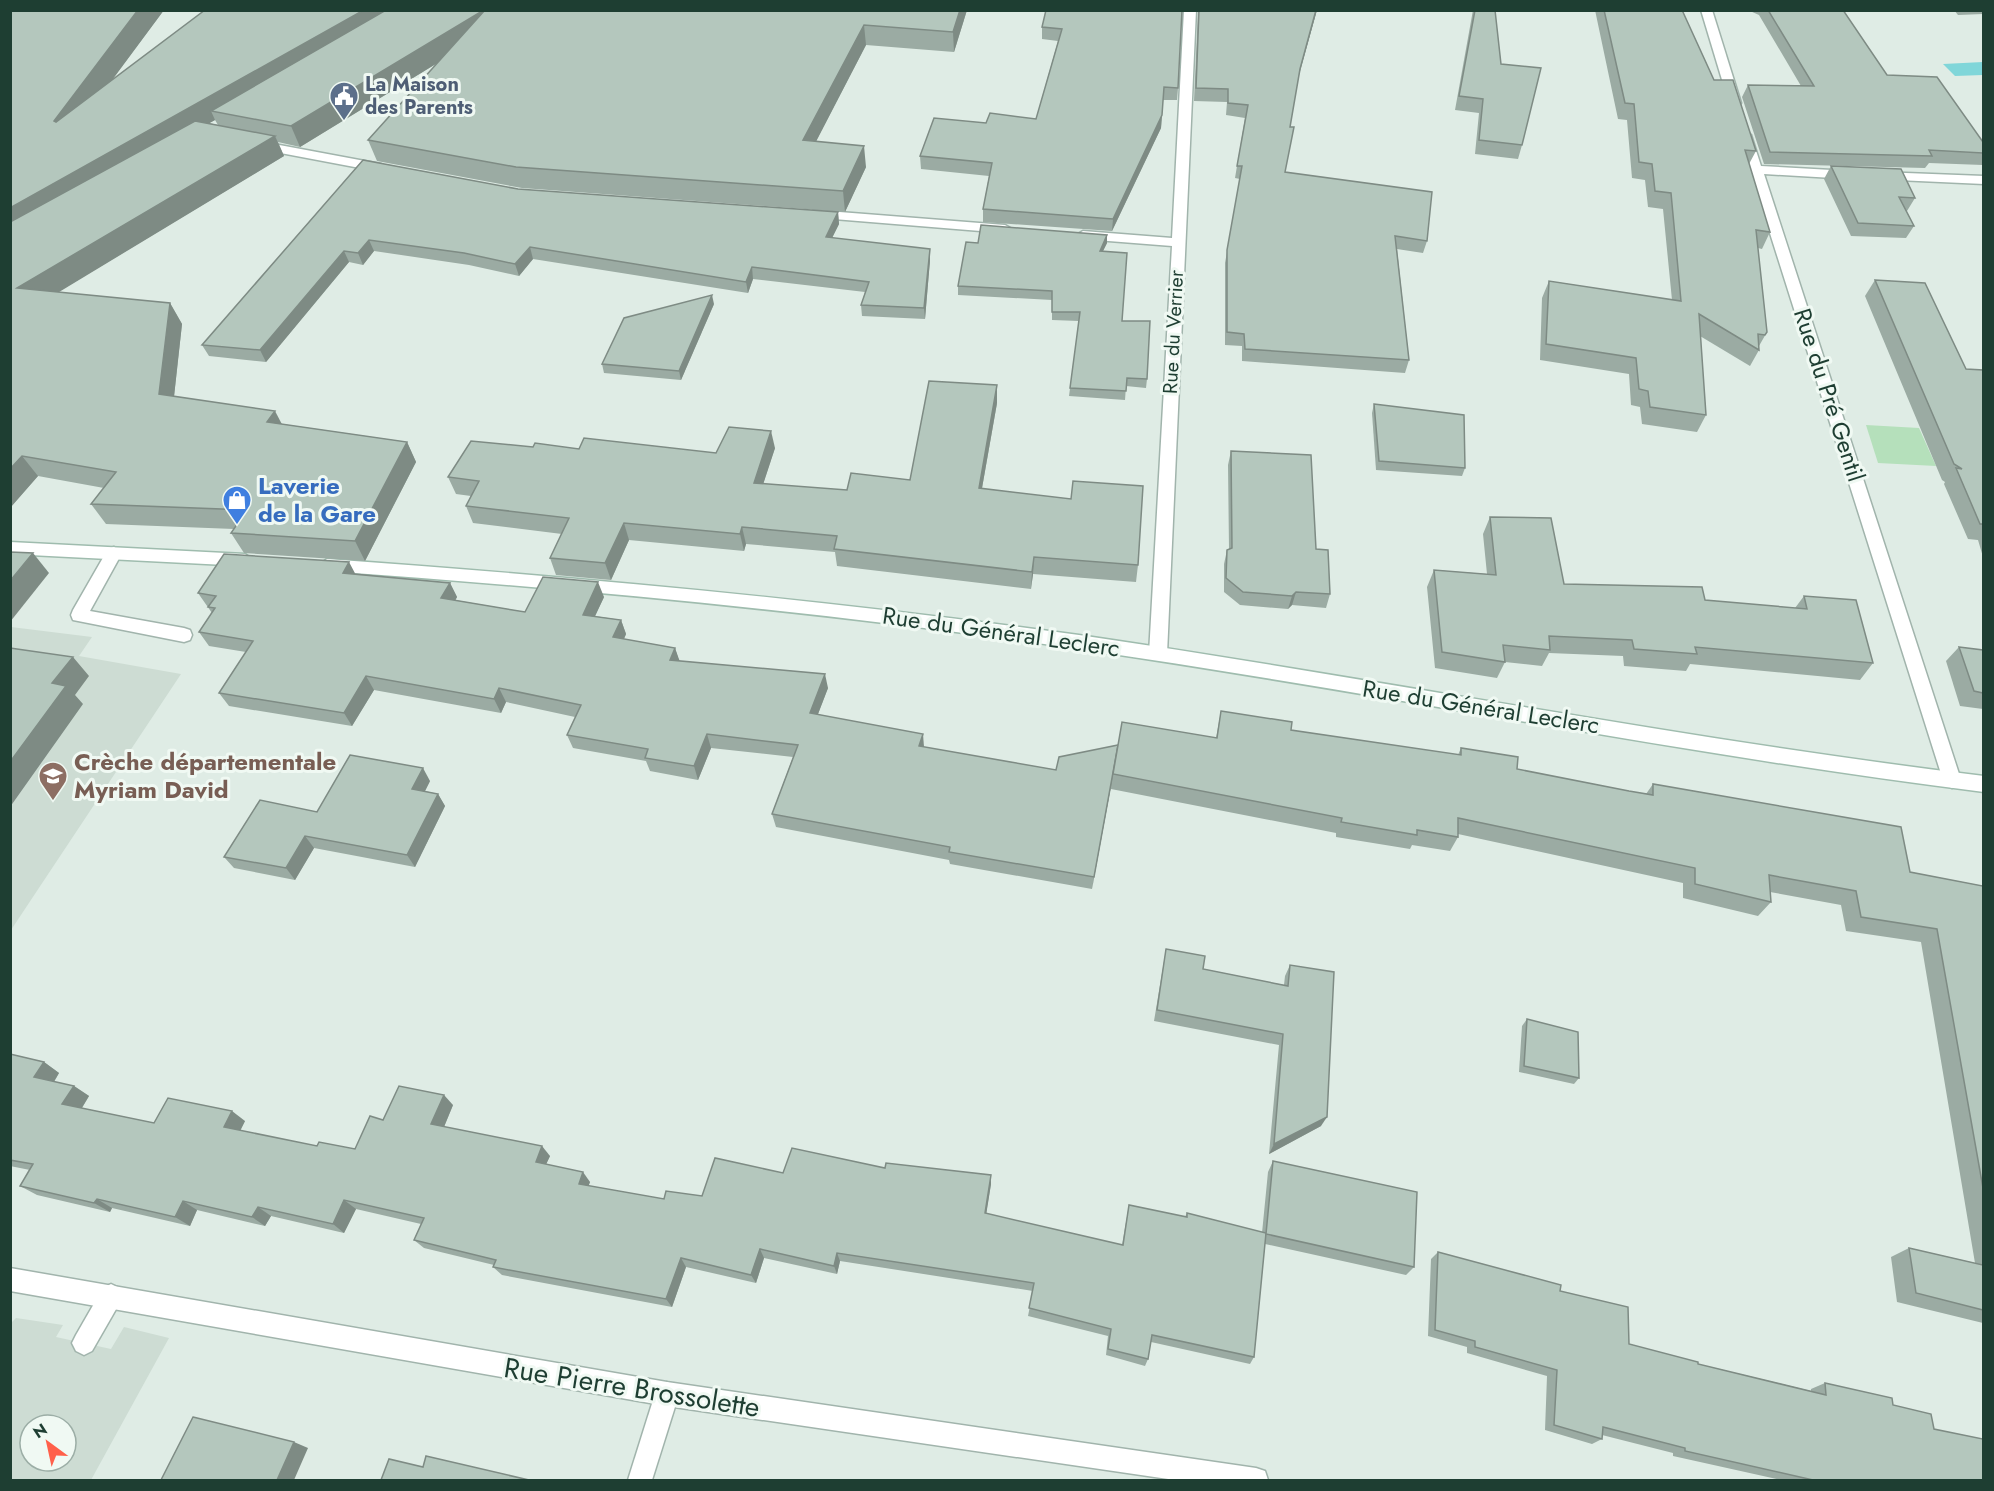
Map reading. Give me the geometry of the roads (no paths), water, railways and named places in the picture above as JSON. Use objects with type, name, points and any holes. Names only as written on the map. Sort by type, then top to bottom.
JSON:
[{"type":"street","name":"Rue du Verrier","points":[[1158,654],[1190,10]]},
{"type":"street","name":"Rue du Pré Gentil","points":[[1706,10],[1952,780]]},
{"type":"street","points":[[246,142],[394,170]]},
{"type":"street","points":[[1756,170],[1983,180]]},
{"type":"street","points":[[797,213],[1023,231]]},
{"type":"street","points":[[1071,234],[1177,242]]},
{"type":"street","points":[[10,548],[258,560]]},
{"type":"street","points":[[114,553],[79,615],[184,635]]},
{"type":"street","name":"Rue du Général Leclerc","points":[[315,564],[803,605],[1158,654],[1850,768],[1983,784]]},
{"type":"street","name":"Rue Pierre Brossolette","points":[[10,1279],[667,1395],[1256,1480]]},
{"type":"street","points":[[84,1343],[111,1296]]},
{"type":"street","points":[[640,1480],[667,1395]]},
{"type":"water","points":[[1983,62],[1983,75],[1955,76],[1943,64]]},
{"type":"place","name":"La Maison des Parents","points":[[344,122]]},
{"type":"place","name":"Laverie de la Gare","points":[[237,526]]},
{"type":"place","name":"Crèche départementale Myriam David","points":[[53,802]]}]
